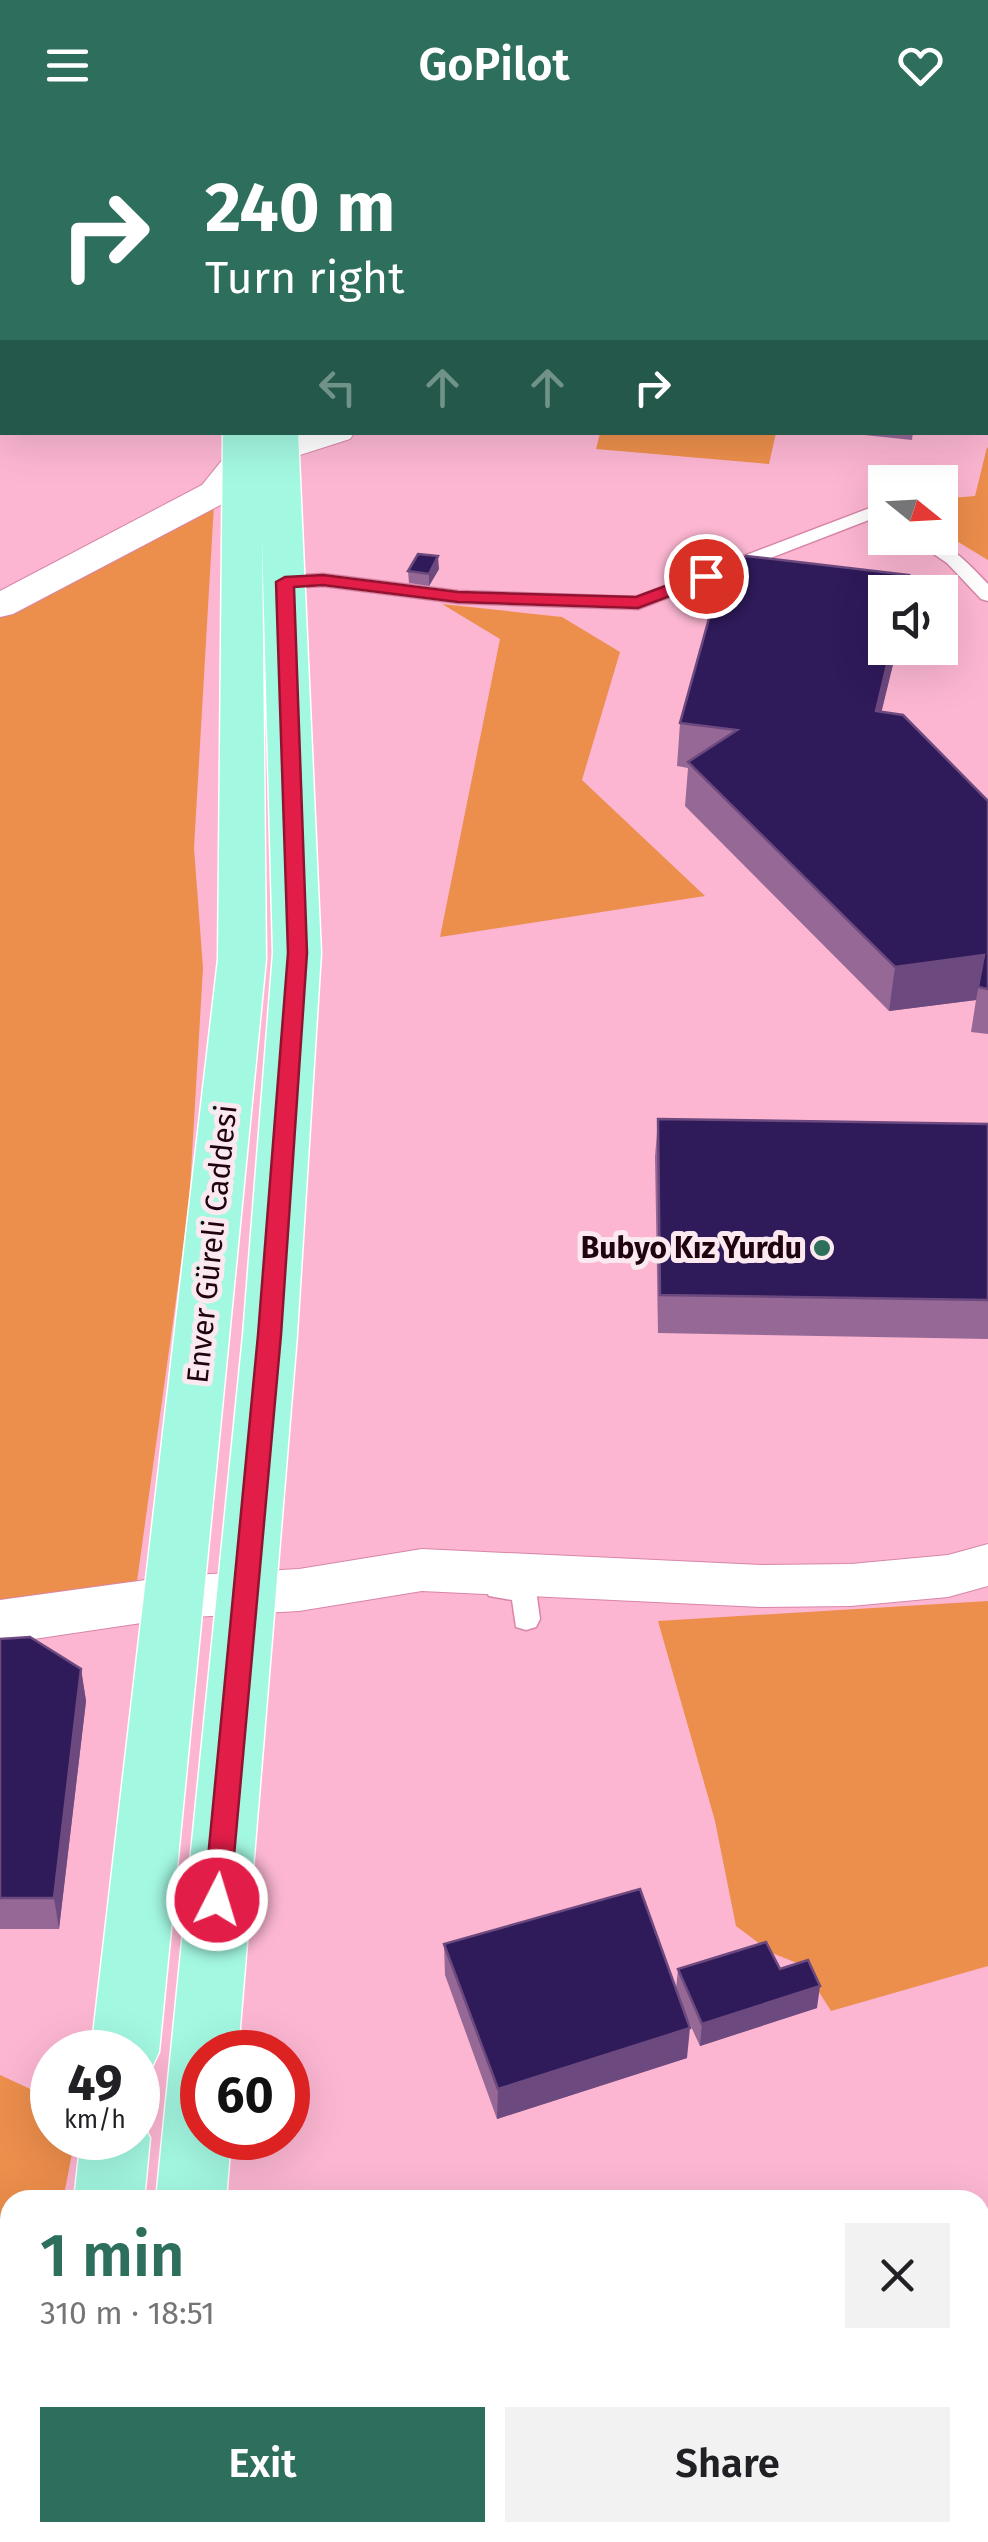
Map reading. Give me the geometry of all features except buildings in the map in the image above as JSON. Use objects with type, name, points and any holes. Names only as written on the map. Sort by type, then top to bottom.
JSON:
[{"type":"main road","name":"Enver Güreli Caddesi","points":[[206,2030],[243,1594],[270,1335],[298,953],[265,583],[260,444]]},
{"type":"main road","name":"Enver Güreli Caddesi","points":[[127,2030],[242,959],[265,583]]},
{"type":"main road","points":[[109,2190],[113,2160]]},
{"type":"main road","points":[[192,2190],[194,2160]]},
{"type":"street","points":[[0,606],[215,493],[260,444],[318,435]]},
{"type":"street","points":[[0,1622],[175,1597],[299,1590],[422,1570],[760,1586],[851,1585],[948,1576],[988,1565]]},
{"type":"lane","points":[[265,583],[323,580],[458,597],[638,603],[868,518]]},
{"type":"lane","points":[[949,555],[988,595]]},
{"type":"lane","points":[[299,1590],[526,1589],[526,1619]]},
{"type":"shaded area","points":[[599,435],[776,435],[769,464],[596,449]]},
{"type":"shaded area","points":[[987,447],[988,560],[958,542],[958,497],[975,496]]},
{"type":"shaded area","points":[[214,504],[194,848],[203,968],[189,1206],[134,1603],[0,1622],[0,606]]},
{"type":"shaded area","points":[[442,604],[562,617],[620,652],[582,780],[705,896],[440,937],[500,639]]},
{"type":"shaded area","points":[[988,1601],[988,1966],[831,2011],[802,1965],[772,1953],[736,1926],[715,1821],[658,1621]]},
{"type":"shaded area","points":[[0,2075],[30,2089],[30,2160],[71,2160],[65,2190],[0,2190]]},
{"type":"place","name":"Bubyo Kız Yurdu","points":[[822,1248]]},
{"type":"route","points":[[217,1900],[270,1335],[298,953],[285,582],[323,580],[345,586],[458,597],[638,603],[706,576]]}]
